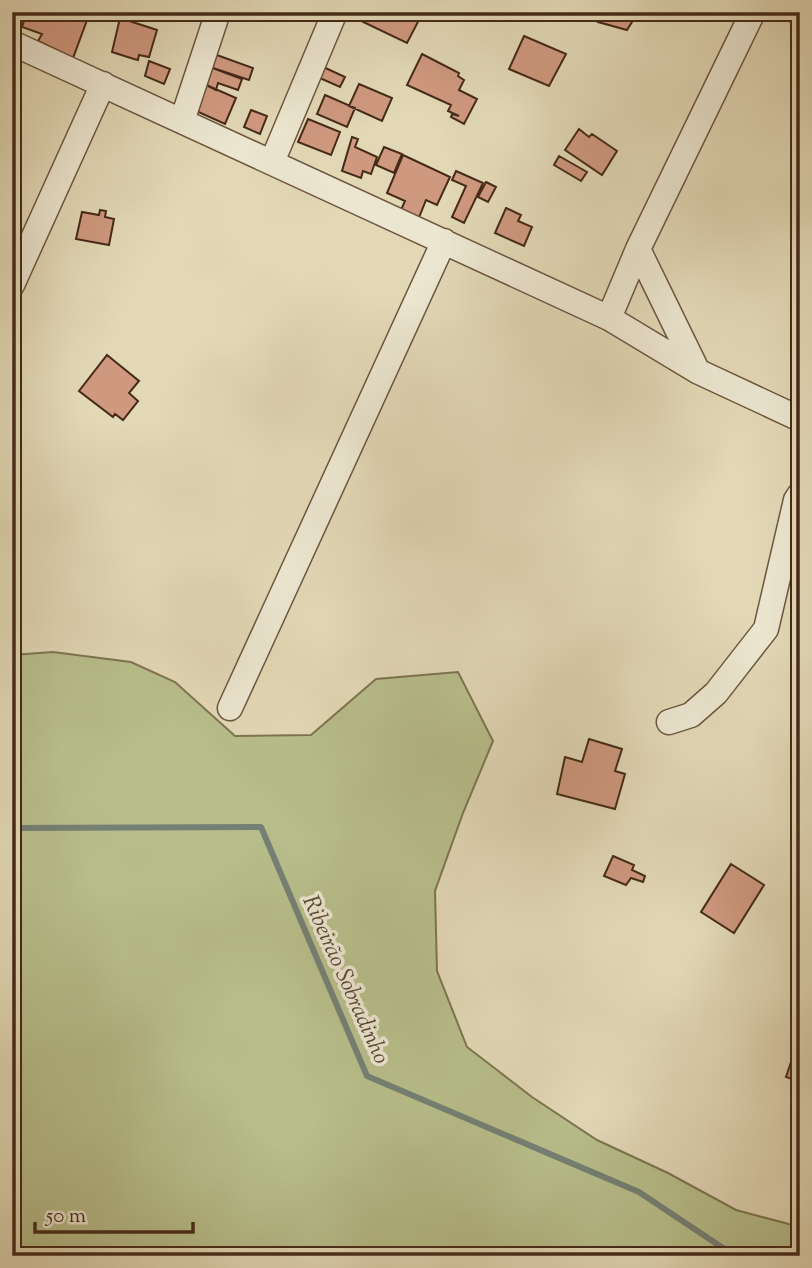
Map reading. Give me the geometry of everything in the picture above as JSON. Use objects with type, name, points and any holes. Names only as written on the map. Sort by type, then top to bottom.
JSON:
[{"type":"street","points":[[182,121],[218,12]]},
{"type":"street","points":[[272,162],[335,12]]},
{"type":"street","points":[[609,318],[638,249],[753,12]]},
{"type":"street","points":[[12,43],[609,318],[697,371],[800,419]]},
{"type":"street","points":[[12,285],[103,85]]},
{"type":"street","points":[[230,708],[444,242]]},
{"type":"street","points":[[638,249],[697,371]]},
{"type":"street","points":[[669,722],[691,715],[716,693],[765,629],[796,500],[800,494]]},
{"type":"green space","points":[[53,652],[131,662],[175,682],[235,736],[311,735],[376,679],[458,672],[493,741],[435,891],[437,971],[467,1047],[532,1097],[597,1140],[668,1173],[736,1210],[800,1227],[800,1256],[12,1256],[12,655]]},
{"type":"building","points":[[27,12],[90,12],[73,58],[38,41],[42,34],[22,27]]},
{"type":"building","points":[[360,12],[409,12],[420,18],[407,43],[357,19]]},
{"type":"building","points":[[602,12],[642,12],[640,16],[637,14],[627,30],[598,22]]},
{"type":"building","points":[[120,18],[157,30],[149,57],[139,55],[138,60],[112,52]]},
{"type":"building","points":[[524,36],[566,54],[549,86],[509,69]]},
{"type":"building","points":[[214,54],[253,68],[249,80],[213,68]]},
{"type":"building","points":[[422,54],[459,73],[458,76],[464,80],[459,90],[477,99],[464,124],[451,117],[452,114],[459,116],[448,111],[451,105],[407,85]]},
{"type":"building","points":[[149,61],[170,69],[164,84],[145,76]]},
{"type":"building","points":[[319,65],[345,77],[340,87],[313,75]]},
{"type":"building","points":[[210,67],[242,79],[238,90],[218,83],[216,90],[204,84]]},
{"type":"building","points":[[204,84],[236,98],[225,124],[194,110]]},
{"type":"building","points":[[359,84],[392,98],[382,121],[349,106]]},
{"type":"building","points":[[325,95],[355,108],[347,127],[317,114]]},
{"type":"building","points":[[251,110],[267,116],[260,134],[244,127]]},
{"type":"building","points":[[308,119],[340,132],[331,155],[298,142]]},
{"type":"building","points":[[579,129],[589,137],[592,134],[617,151],[602,175],[565,150]]},
{"type":"building","points":[[352,137],[358,139],[355,147],[377,157],[371,174],[363,171],[361,178],[342,171]]},
{"type":"building","points":[[384,147],[402,154],[394,173],[376,165]]},
{"type":"building","points":[[403,155],[450,177],[437,205],[426,200],[418,220],[400,212],[405,201],[387,193]]},
{"type":"building","points":[[559,156],[587,172],[581,181],[554,165]]},
{"type":"building","points":[[456,171],[483,183],[464,223],[452,217],[466,186],[452,180]]},
{"type":"building","points":[[486,182],[496,187],[488,202],[478,197]]},
{"type":"building","points":[[506,208],[521,215],[518,221],[532,227],[524,246],[495,233]]},
{"type":"building","points":[[100,210],[106,211],[105,217],[114,219],[109,245],[76,239],[82,212],[99,215]]},
{"type":"building","points":[[107,355],[139,381],[129,393],[138,401],[123,420],[115,414],[113,417],[79,391]]},
{"type":"building","points":[[589,739],[622,749],[615,771],[625,774],[615,809],[557,794],[565,757],[582,762]]},
{"type":"building","points":[[613,856],[634,865],[632,870],[645,876],[643,882],[631,878],[626,885],[604,876]]},
{"type":"building","points":[[731,864],[764,885],[734,933],[701,912]]},
{"type":"building","points":[[794,1053],[800,1055],[800,1082],[786,1077]]},
{"type":"waterway","name":"Ribeirão Sobradinho","points":[[12,828],[261,827],[367,1076],[639,1192],[735,1256]]}]
